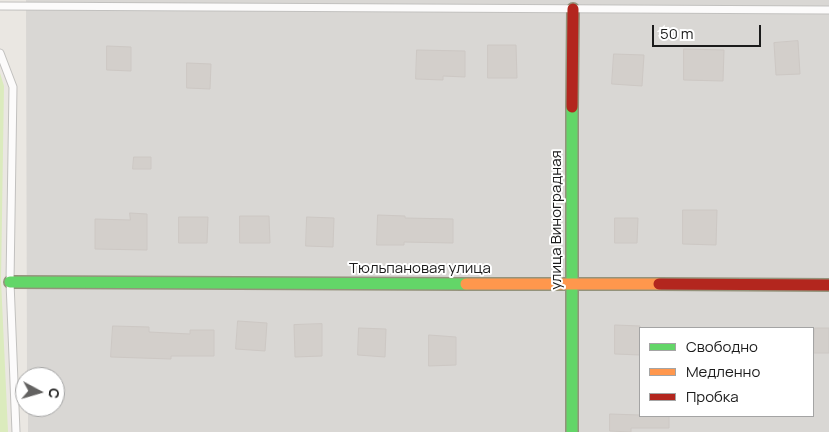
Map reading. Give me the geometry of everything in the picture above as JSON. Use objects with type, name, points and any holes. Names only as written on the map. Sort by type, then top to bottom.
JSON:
[{"type":"street","name":"улица Виноградная","points":[[572,432],[573,9]]},
{"type":"street","name":"Тюльпановая улица","points":[[10,282],[829,285]]},
{"type":"lane","points":[[0,6],[829,10]]},
{"type":"lane","points":[[0,53],[13,87],[10,282],[16,432]]},
{"type":"shaded area","points":[[26,0],[829,0],[829,432],[28,432],[28,417],[65,417],[65,367],[27,367]]},
{"type":"green space","points":[[0,73],[4,86],[1,280],[8,432],[0,432]]},
{"type":"building","points":[[798,41],[800,74],[776,75],[774,43]]},
{"type":"building","points":[[488,45],[516,45],[517,78],[488,78]]},
{"type":"building","points":[[107,46],[131,47],[131,71],[107,70]]},
{"type":"building","points":[[684,49],[724,50],[723,81],[684,80]]},
{"type":"building","points":[[417,50],[465,51],[465,77],[443,76],[443,80],[416,79]]},
{"type":"building","points":[[614,54],[644,55],[642,86],[612,84]]},
{"type":"building","points":[[187,63],[211,64],[210,89],[187,88]]},
{"type":"building","points":[[134,157],[151,157],[151,169],[133,169]]},
{"type":"building","points":[[683,210],[717,210],[716,245],[683,244]]},
{"type":"building","points":[[130,213],[147,214],[147,250],[95,249],[95,219],[130,220]]},
{"type":"building","points":[[378,215],[405,216],[405,218],[453,219],[453,243],[404,242],[404,245],[377,245]]},
{"type":"building","points":[[240,216],[269,216],[270,243],[240,243]]},
{"type":"building","points":[[179,217],[208,217],[207,243],[179,243]]},
{"type":"building","points":[[307,217],[334,218],[333,247],[306,246]]},
{"type":"building","points":[[615,218],[638,218],[637,243],[615,243]]},
{"type":"building","points":[[238,321],[267,323],[265,351],[236,349]]},
{"type":"building","points":[[322,324],[322,356],[295,357],[294,325]]},
{"type":"building","points":[[615,325],[640,326],[639,355],[615,354]]},
{"type":"building","points":[[113,326],[149,327],[149,332],[190,334],[190,330],[214,330],[214,356],[171,356],[171,359],[111,357]]},
{"type":"building","points":[[359,328],[386,329],[385,357],[358,355]]},
{"type":"building","points":[[815,328],[829,328],[829,353],[814,353]]},
{"type":"building","points":[[429,335],[456,337],[456,365],[429,366]]},
{"type":"building","points":[[610,414],[639,415],[639,417],[669,417],[669,428],[631,428],[631,432],[610,431]]},
{"type":"traffic: fast","points":[[572,107],[572,432]]},
{"type":"traffic: fast","points":[[10,282],[466,284]]},
{"type":"traffic: slow","points":[[466,284],[659,284]]},
{"type":"traffic: jam","points":[[572,107],[573,9]]},
{"type":"traffic: jam","points":[[659,284],[829,285]]}]
